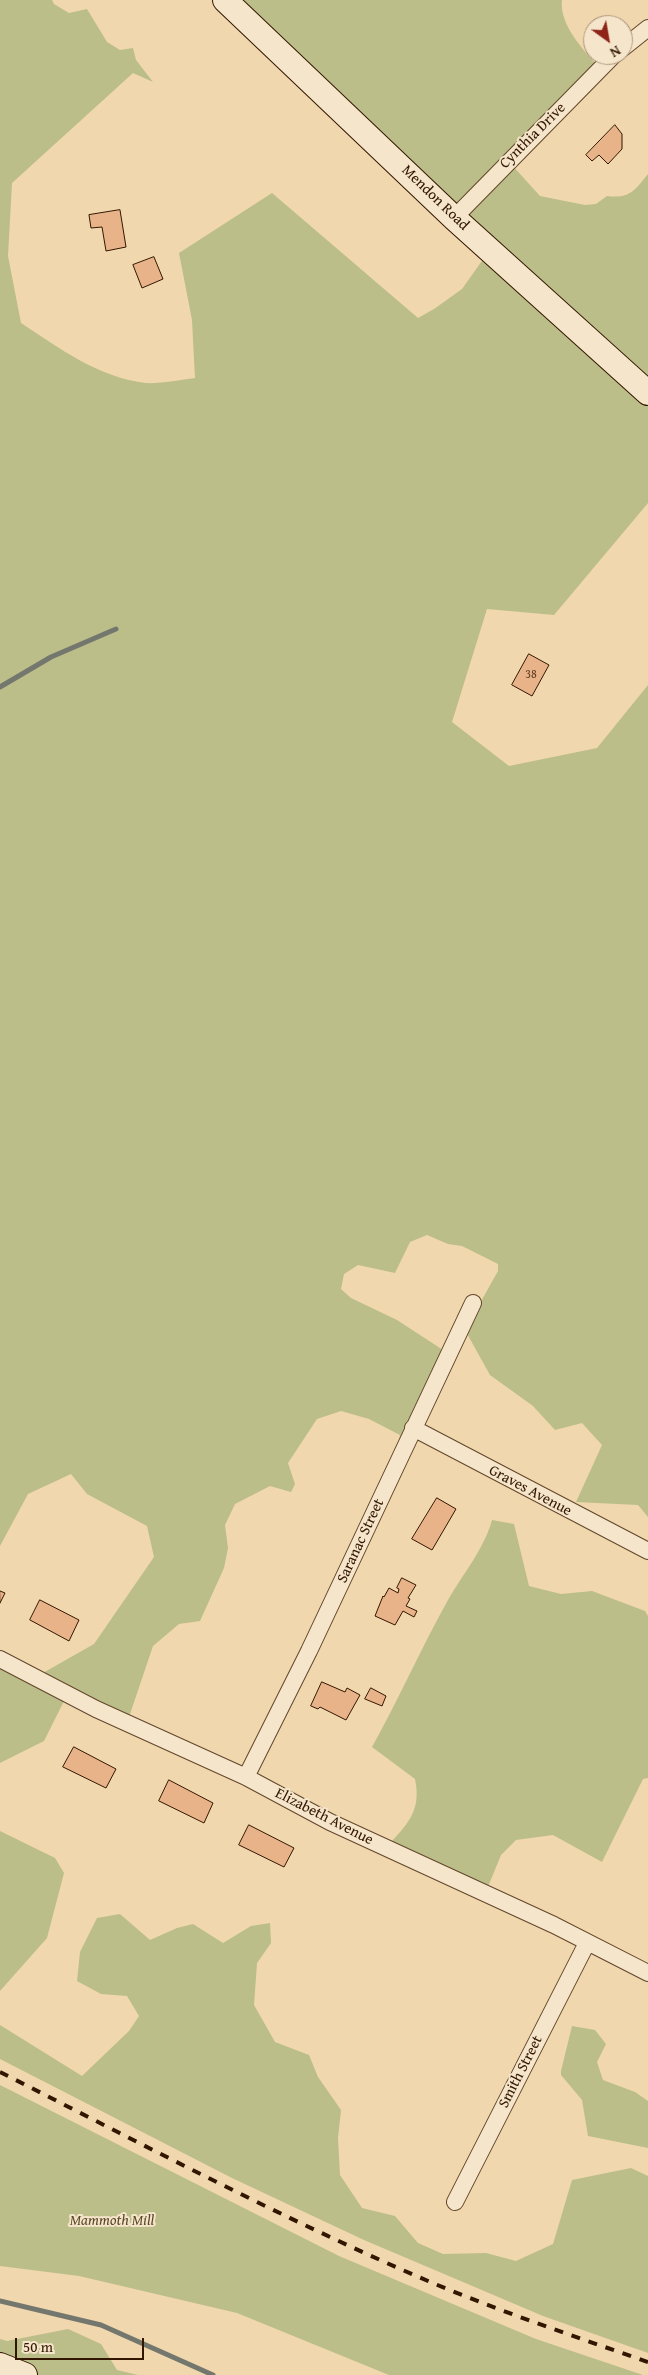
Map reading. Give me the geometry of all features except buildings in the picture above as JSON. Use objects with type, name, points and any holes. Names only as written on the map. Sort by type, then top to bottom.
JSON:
[{"type":"street","name":"Mendon Road","points":[[225,0],[454,218],[648,393]]},
{"type":"street","points":[[633,40],[648,28]]},
{"type":"street","name":"Cynthia Drive","points":[[454,218],[604,65]]},
{"type":"street","name":"Saranac Street","points":[[246,1777],[301,1668],[473,1303]]},
{"type":"street","name":"Graves Avenue","points":[[413,1428],[648,1551]]},
{"type":"street","name":"Elizabeth Avenue","points":[[0,1659],[96,1709],[246,1777],[339,1826],[588,1942],[648,1973]]},
{"type":"street","name":"Smith Street","points":[[455,2202],[588,1942]]},
{"type":"street","points":[[0,2366],[25,2375]]},
{"type":"green space","points":[[0,0],[52,0],[54,4],[69,13],[87,9],[107,42],[120,50],[133,48],[136,60],[153,82],[133,73],[12,183],[8,256],[21,323],[95,368],[128,380],[151,383],[195,378],[192,320],[179,253],[272,193],[418,318],[462,289],[489,251],[225,0],[562,0],[564,19],[583,49],[583,65],[597,65],[600,68],[511,164],[540,196],[585,205],[596,204],[607,196],[627,195],[648,174],[648,503],[554,615],[487,609],[452,722],[509,766],[597,748],[648,685],[648,1517],[638,1505],[576,1502],[602,1445],[582,1423],[555,1430],[533,1406],[490,1375],[465,1330],[498,1271],[498,1264],[462,1246],[448,1244],[427,1235],[410,1242],[395,1273],[358,1265],[344,1274],[341,1289],[351,1298],[397,1320],[443,1350],[406,1445],[399,1440],[400,1435],[369,1419],[341,1411],[317,1419],[288,1463],[295,1484],[291,1492],[270,1486],[235,1504],[225,1525],[228,1548],[224,1568],[200,1621],[179,1624],[153,1646],[128,1720],[66,1697],[44,1741],[0,1763],[0,1661],[34,1678],[94,1644],[154,1557],[147,1526],[87,1494],[71,1474],[28,1494],[0,1546]]},
{"type":"green space","points":[[492,1520],[514,1524],[529,1586],[561,1594],[592,1591],[645,1611],[648,1616],[648,1778],[643,1779],[602,1862],[553,1835],[516,1840],[501,1855],[485,1894],[385,1849],[411,1818],[417,1791],[415,1779],[372,1747],[438,1618],[479,1551]]},
{"type":"green space","points":[[0,1831],[55,1858],[64,1873],[47,1938],[0,1991]]},
{"type":"green space","points":[[120,1914],[150,1940],[177,1928],[193,1924],[223,1943],[251,1926],[270,1923],[271,1943],[257,1963],[254,2005],[275,2042],[309,2055],[318,2077],[341,2110],[338,2138],[340,2175],[362,2208],[395,2216],[418,2243],[443,2254],[486,2253],[516,2261],[553,2244],[572,2180],[631,2168],[648,2176],[648,2353],[543,2316],[364,2240],[232,2178],[0,2059],[0,2025],[82,2076],[129,2031],[139,2016],[127,1996],[101,1994],[77,1981],[80,1952],[97,1918]]},
{"type":"green space","points":[[572,2026],[595,2030],[606,2044],[597,2062],[603,2080],[635,2092],[648,2101],[648,2148],[588,2136],[582,2100],[561,2075]]},
{"type":"green space","name":"Mammoth Mill","points":[[0,2085],[339,2256],[536,2339],[643,2375],[389,2375],[237,2313],[79,2276],[0,2266]]},
{"type":"green space","points":[[68,2329],[101,2344],[117,2370],[138,2375],[29,2375],[0,2364],[0,2339],[7,2341]]},
{"type":"waterway","points":[[0,687],[51,657],[116,629]]},
{"type":"waterway","points":[[0,2301],[101,2325],[213,2375]]},
{"type":"railway","points":[[0,2072],[216,2182],[380,2260],[488,2305],[648,2362]]}]
